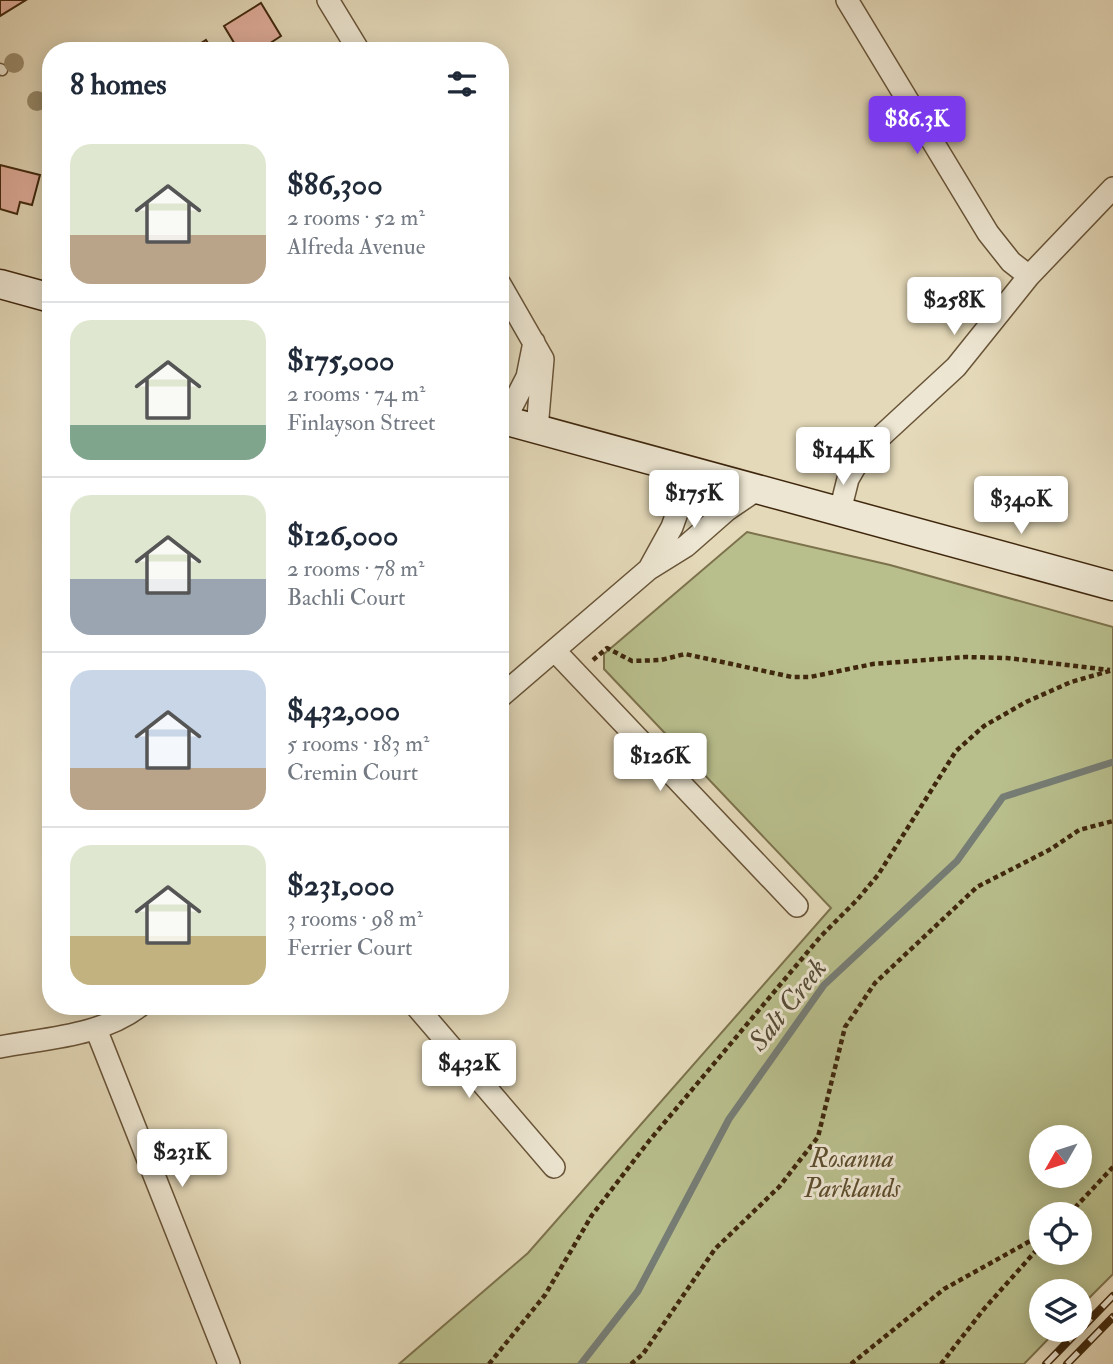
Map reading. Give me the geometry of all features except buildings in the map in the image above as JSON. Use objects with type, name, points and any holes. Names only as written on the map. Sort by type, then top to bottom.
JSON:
[{"type":"main road","points":[[0,285],[42,296]]},
{"type":"main road","points":[[509,422],[1113,586]]},
{"type":"street","points":[[328,0],[354,42]]},
{"type":"street","points":[[847,0],[988,233],[1011,262],[1029,276]]},
{"type":"street","points":[[840,511],[848,479],[863,453],[956,367],[1029,276],[1113,188]]},
{"type":"street","points":[[509,299],[543,359],[537,429]]},
{"type":"street","points":[[509,409],[527,377],[534,340]]},
{"type":"street","points":[[649,569],[672,527],[692,471]]},
{"type":"street","points":[[509,689],[649,569],[686,546],[727,510],[758,489]]},
{"type":"street","points":[[555,650],[797,906]]},
{"type":"street","points":[[0,1047],[96,1029],[126,1015]]},
{"type":"street","points":[[424,1015],[554,1167]]},
{"type":"street","points":[[96,1029],[229,1364]]},
{"type":"path","points":[[607,648],[632,661],[661,660],[685,654],[792,677],[810,677],[873,664],[965,657],[1007,658],[1113,670]]},
{"type":"path","points":[[489,1364],[545,1295],[592,1215],[649,1141],[821,936],[878,875],[956,751],[984,726],[1026,702],[1071,682],[1113,670]]},
{"type":"path","points":[[631,1364],[643,1354],[715,1249],[779,1187],[818,1137],[845,1027],[875,983],[977,887],[1051,849],[1079,830],[1113,821]]},
{"type":"path","points":[[1080,1202],[1112,1166]]},
{"type":"path","points":[[851,1364],[944,1289],[1029,1242]]},
{"type":"path","points":[[941,1364],[984,1309],[1029,1258]]},
{"type":"green space","name":"Rosanna Parklands","points":[[747,532],[890,565],[1113,627],[1113,1274],[1092,1295],[1092,1279],[1029,1279],[1029,1342],[1045,1342],[1024,1364],[399,1364],[528,1253],[831,908],[604,669],[604,654]]},
{"type":"waterway","name":"Salt Creek","points":[[581,1364],[638,1291],[729,1119],[824,985],[957,861],[1003,797],[1113,762]]},
{"type":"railway","points":[[1092,1318],[1113,1296]]},
{"type":"railway","points":[[1067,1364],[1113,1317]]},
{"type":"railway","points":[[1046,1364],[1067,1342]]}]
